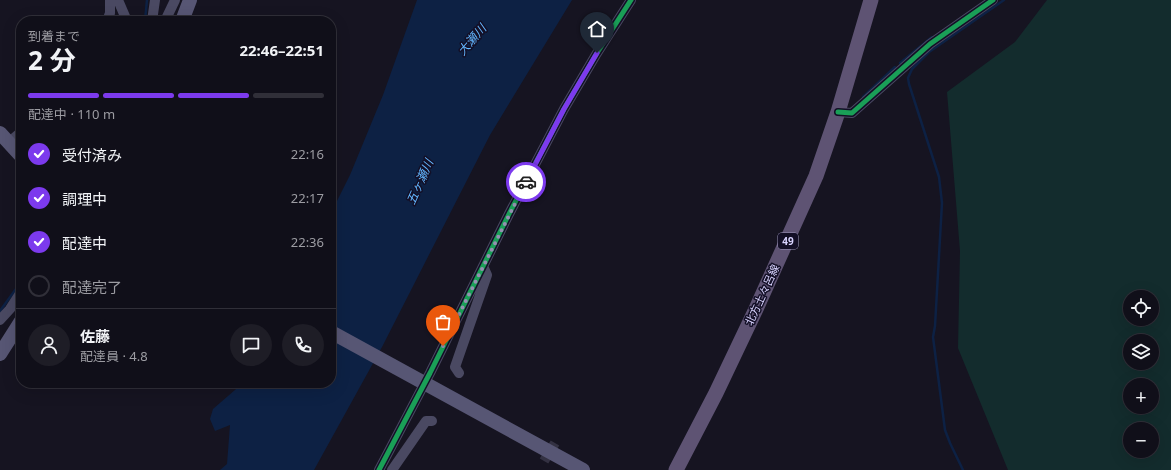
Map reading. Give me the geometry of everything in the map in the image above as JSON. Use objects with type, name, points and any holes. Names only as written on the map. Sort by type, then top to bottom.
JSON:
[{"type":"main road","name":"北方土々呂線","points":[[676,470],[760,303],[816,176],[838,112],[871,0]]},
{"type":"street","points":[[109,16],[110,0]]},
{"type":"street","points":[[118,0],[125,16]]},
{"type":"street","points":[[152,16],[154,0]]},
{"type":"street","points":[[167,16],[175,0]]},
{"type":"street","points":[[184,16],[190,0]]},
{"type":"street","points":[[379,470],[564,109],[597,53],[631,0]]},
{"type":"street","points":[[838,112],[852,113],[930,44],[994,0]]},
{"type":"street","points":[[459,372],[455,366],[487,275],[483,266]]},
{"type":"street","points":[[0,320],[16,300]]},
{"type":"street","points":[[0,354],[16,329]]},
{"type":"street","points":[[336,335],[583,470]]},
{"type":"street","points":[[392,470],[426,421],[432,421]]},
{"type":"green space","points":[[1047,0],[1171,0],[1171,470],[1008,470],[958,348],[960,251],[947,92],[1015,42]]},
{"type":"water","points":[[417,0],[572,0],[490,135],[382,347],[314,470],[220,470],[227,464],[230,425],[215,431],[210,419],[213,409],[237,388],[336,388],[336,203],[350,175],[383,95]]},
{"type":"waterway","points":[[145,16],[147,0]]},
{"type":"waterway","points":[[963,470],[945,430],[933,337],[935,326],[942,203],[939,177],[908,78],[912,69],[929,52],[1004,0]]},
{"type":"waterway","points":[[900,63],[932,37]]},
{"type":"waterway","points":[[863,97],[895,67]]},
{"type":"waterway","points":[[0,311],[16,289]]},
{"type":"tunnel","points":[[544,461],[555,443]]},
{"type":"cycle path","points":[[379,470],[564,109],[597,53],[631,0]]},
{"type":"cycle path","points":[[838,112],[852,113],[930,44],[993,0]]},
{"type":"way so far","points":[[443,346],[526,182]]},
{"type":"route","points":[[526,182],[564,109],[597,53]]},
{"type":"water label","name":"大瀬川","points":[[472,40]]},
{"type":"water label","name":"五ヶ瀬川","points":[[420,182]]}]
